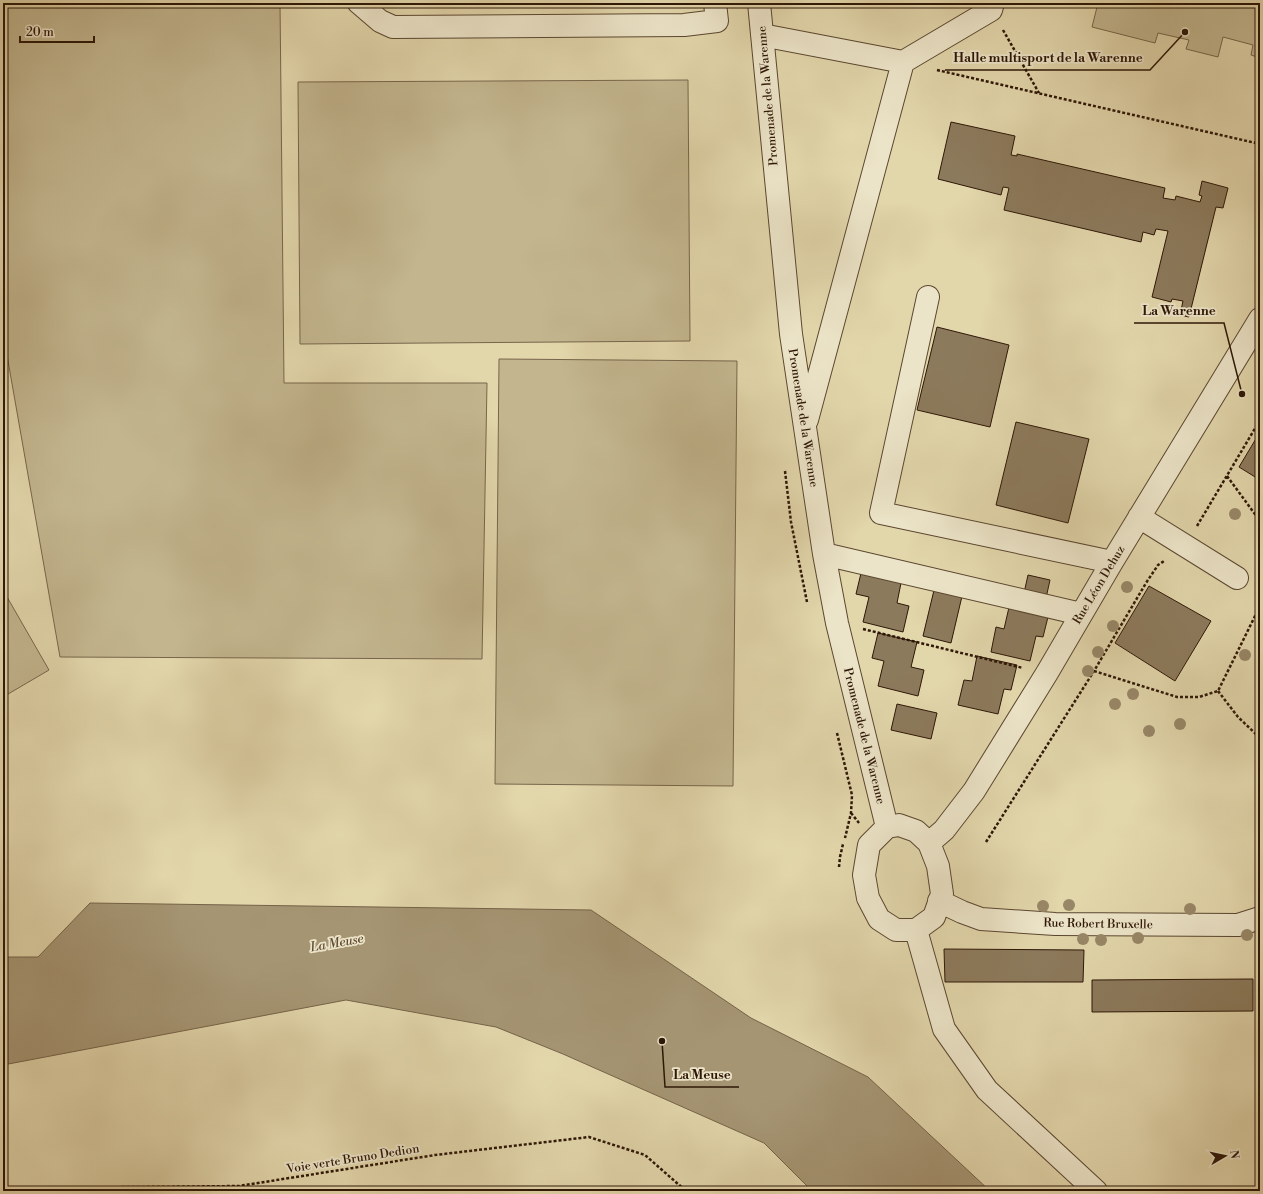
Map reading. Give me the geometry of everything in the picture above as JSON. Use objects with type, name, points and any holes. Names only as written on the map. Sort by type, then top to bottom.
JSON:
[{"type":"street","points":[[359,3],[380,21],[393,27],[401,27],[684,25],[717,21],[715,3]]},
{"type":"street","name":"Promenade de la Warenne","points":[[759,3],[791,334],[824,554],[837,623],[887,827]]},
{"type":"street","points":[[805,429],[903,62],[992,6]]},
{"type":"street","points":[[762,35],[903,62]]},
{"type":"street","points":[[928,297],[881,513],[1112,562]]},
{"type":"street","name":"Rue Léon Dehuz","points":[[929,843],[944,830],[974,791],[1047,673],[1139,517],[1260,319]]},
{"type":"street","points":[[1139,517],[1237,578]]},
{"type":"street","points":[[824,554],[1081,614]]},
{"type":"street","points":[[899,825],[916,831],[929,843],[938,866],[942,894],[934,917],[916,930],[896,930],[879,919],[868,898],[864,875],[869,845],[887,827],[899,825]]},
{"type":"street","name":"Rue Robert Bruxelle","points":[[939,901],[981,919],[1054,924],[1238,925],[1260,918]]},
{"type":"street","points":[[916,930],[944,1030],[987,1090],[1096,1191]]},
{"type":"path","points":[[992,6],[1040,94]]},
{"type":"path","points":[[903,62],[1260,144]]},
{"type":"path","points":[[986,842],[1094,671],[1158,565],[1185,546],[1260,420]]},
{"type":"path","points":[[1227,476],[1260,521]]},
{"type":"path","points":[[1094,671],[1177,697],[1199,697],[1218,691],[1260,606]]},
{"type":"path","points":[[837,623],[1047,673]]},
{"type":"path","points":[[1218,691],[1238,717],[1260,738]]},
{"type":"path","name":"Voie verte Bruno Dedion","points":[[6,1191],[30,1188],[239,1186],[435,1155],[589,1136],[645,1155],[686,1191]]},
{"type":"shaded area","points":[[7,3],[280,3],[284,383],[487,383],[482,659],[60,657],[4,338]]},
{"type":"shaded area","points":[[1098,3],[1260,3],[1260,58],[1251,55],[1253,45],[1223,37],[1218,57],[1186,49],[1189,40],[1158,33],[1155,43],[1092,27]]},
{"type":"shaded area","points":[[688,80],[690,341],[300,344],[298,82]]},
{"type":"shaded area","points":[[499,359],[737,361],[733,786],[495,784]]},
{"type":"shaded area","points":[[3,590],[49,670],[3,697]]},
{"type":"water","name":"La Meuse","points":[[90,903],[591,910],[751,1018],[868,1077],[990,1191],[812,1191],[764,1143],[563,1054],[496,1027],[346,1000],[3,1065],[3,957],[38,957]]},
{"type":"building","points":[[951,122],[1015,136],[1011,155],[1017,156],[1017,154],[1165,188],[1163,198],[1175,200],[1176,196],[1200,202],[1202,196],[1199,195],[1202,181],[1228,188],[1223,208],[1216,207],[1189,317],[1180,315],[1183,301],[1172,299],[1171,302],[1152,297],[1168,231],[1156,229],[1154,235],[1143,232],[1141,242],[1004,210],[1009,188],[1003,187],[1001,195],[938,179]]},
{"type":"building","points":[[937,327],[1009,345],[990,427],[917,410]]},
{"type":"building","points":[[1016,422],[1089,439],[1068,523],[996,505]]},
{"type":"building","points":[[1260,432],[1260,480],[1239,467]]},
{"type":"building","points":[[862,569],[902,578],[897,603],[909,606],[903,632],[863,622],[869,597],[856,594]]},
{"type":"building","points":[[1028,575],[1050,580],[1046,598],[1024,593]]},
{"type":"building","points":[[935,586],[963,592],[951,643],[923,636]]},
{"type":"building","points":[[1149,586],[1211,621],[1175,681],[1115,643]]},
{"type":"building","points":[[1010,603],[1049,613],[1043,637],[1036,636],[1030,661],[991,652],[996,627],[1004,629]]},
{"type":"building","points":[[878,633],[917,642],[911,667],[924,670],[918,696],[878,686],[884,661],[872,658]]},
{"type":"building","points":[[977,656],[1017,665],[1011,690],[1004,689],[998,714],[958,705],[964,680],[972,681]]},
{"type":"building","points":[[897,704],[937,713],[931,739],[891,730]]},
{"type":"building","points":[[944,949],[1084,950],[1083,982],[945,982]]},
{"type":"building","points":[[1253,979],[1253,1011],[1092,1012],[1092,980]]},
{"type":"place","name":"Halle multisport de la Warenne","points":[[1185,32]]},
{"type":"place","name":"La Warenne","points":[[1242,394]]},
{"type":"place","name":"La Meuse","points":[[662,1041]]}]
